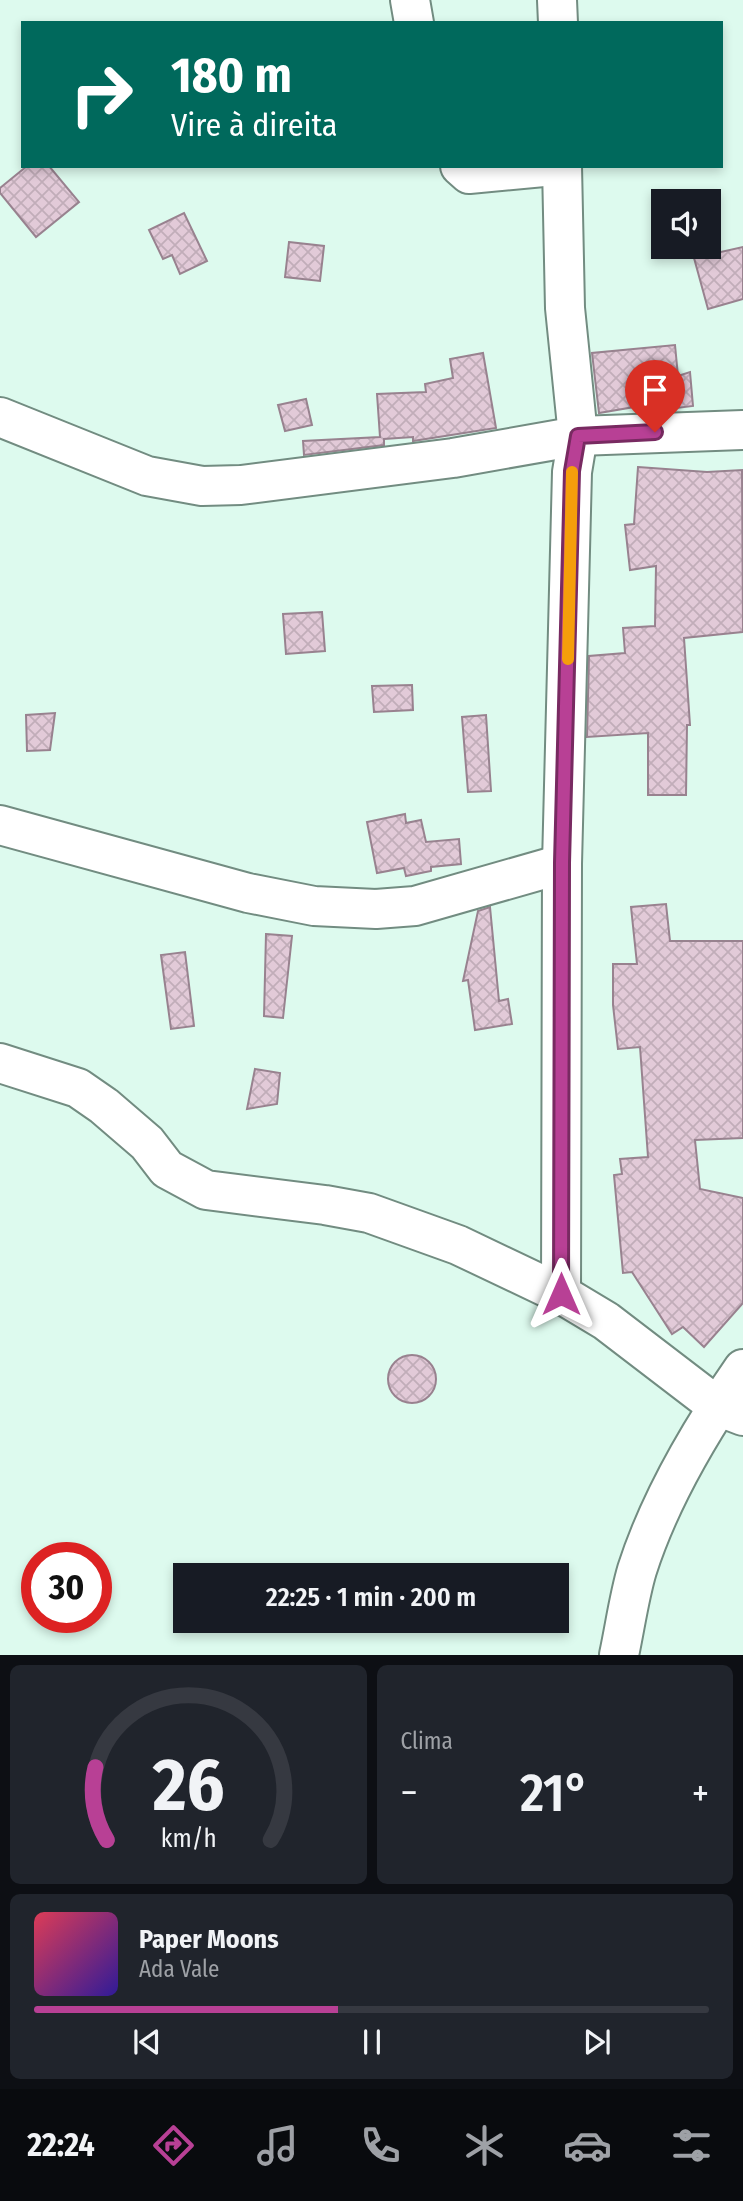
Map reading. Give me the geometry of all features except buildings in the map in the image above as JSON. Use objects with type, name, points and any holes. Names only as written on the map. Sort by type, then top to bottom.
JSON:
[{"type":"street","points":[[411,0],[414,21]]},
{"type":"street","points":[[557,0],[558,21]]},
{"type":"street","points":[[462,168],[469,174],[533,168]]},
{"type":"street","points":[[561,1294],[562,863],[572,471],[578,436],[565,308],[562,168]]},
{"type":"street","points":[[0,417],[147,476],[202,486],[241,485],[440,460],[578,436],[743,430]]},
{"type":"street","points":[[0,825],[248,893],[314,906],[376,909],[415,906],[562,863]]},
{"type":"street","points":[[0,1063],[78,1088],[147,1143],[167,1169],[206,1190],[369,1213],[458,1245],[561,1294],[606,1321],[730,1411]]},
{"type":"street","points":[[619,1655],[636,1573],[652,1530],[730,1411],[743,1369]]},
{"type":"slow traffic","points":[[568,659],[572,472]]},
{"type":"route","points":[[561,1294],[562,863],[572,471],[578,436],[655,432]]}]
